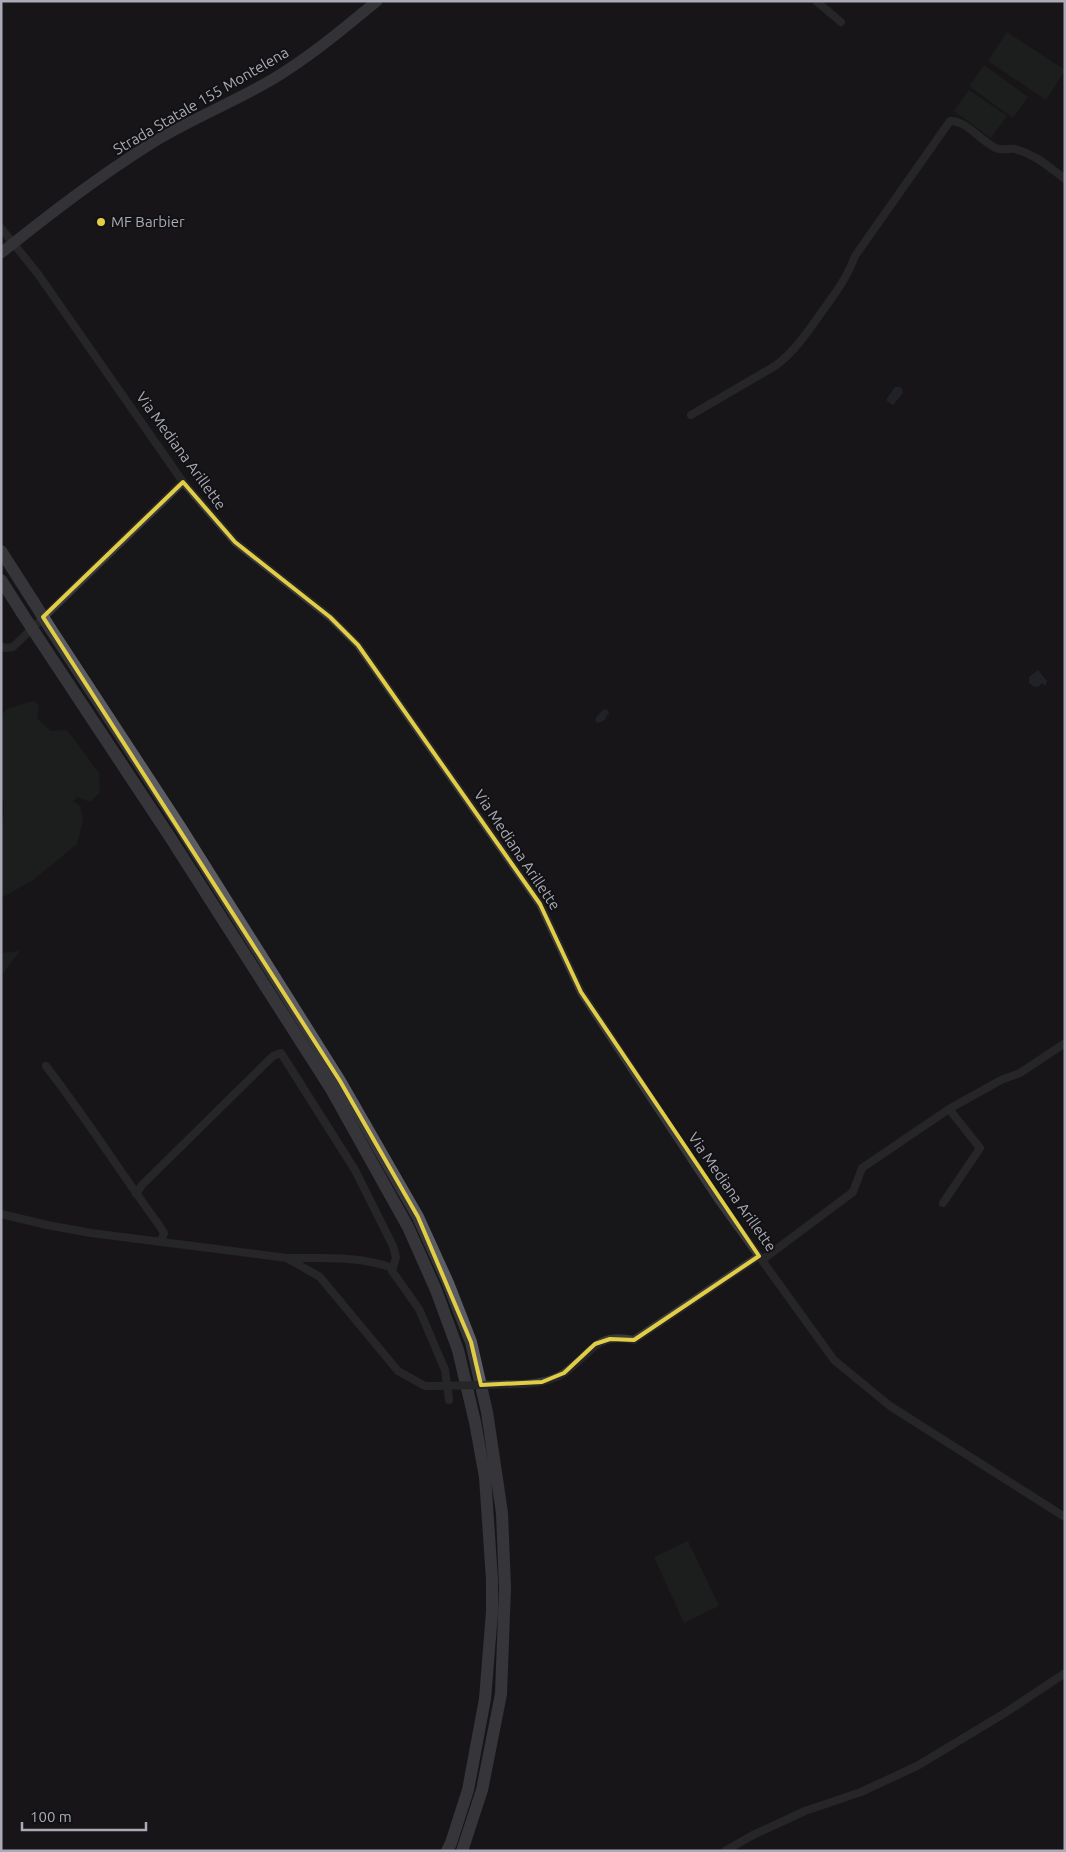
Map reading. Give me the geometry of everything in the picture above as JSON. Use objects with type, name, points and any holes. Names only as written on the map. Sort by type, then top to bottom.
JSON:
[{"type":"highway","points":[[1,551],[179,825],[340,1081],[418,1217],[448,1282],[471,1342],[488,1412],[501,1504],[505,1588],[500,1694],[482,1790],[462,1851]]},
{"type":"highway","points":[[1,580],[168,834],[331,1089],[408,1226],[436,1290],[458,1350],[476,1422],[486,1477],[492,1612],[485,1698],[468,1790],[447,1851]]},
{"type":"main road","name":"Strada Statale 155 Montelena","points":[[1,253],[102,175],[193,119],[248,93],[303,60],[376,1]]},
{"type":"street","points":[[816,1],[841,22]]},
{"type":"street","points":[[691,414],[775,366],[786,358],[798,345],[845,280],[855,256],[950,121],[958,121],[995,147],[1005,151],[1012,149],[1031,155],[1065,179]]},
{"type":"street","name":"Via Mediana Arillette","points":[[1,228],[38,274],[182,482],[234,542],[330,617],[358,645],[540,904],[581,992],[714,1193],[834,1360],[890,1406],[1061,1517],[1065,1517]]},
{"type":"street","points":[[1,646],[5,648],[13,647],[182,482]]},
{"type":"street","points":[[287,1258],[320,1277],[398,1372],[425,1386],[542,1382],[564,1373],[595,1344],[610,1339],[634,1340],[761,1258],[853,1192],[862,1168],[950,1109],[1001,1080],[1020,1073],[1065,1043]]},
{"type":"street","points":[[136,1194],[142,1185],[273,1056],[282,1053],[355,1170],[393,1246],[396,1257],[392,1271],[419,1309],[445,1370],[449,1400]]},
{"type":"street","points":[[46,1066],[164,1232],[162,1242]]},
{"type":"street","points":[[943,1203],[980,1148],[950,1109]]},
{"type":"street","points":[[1,1214],[82,1232],[287,1258],[337,1258],[376,1261],[393,1268]]},
{"type":"street","points":[[725,1851],[805,1812],[861,1792],[917,1766],[1005,1713],[1065,1673]]},
{"type":"highlighted area","points":[[183,482],[235,542],[330,617],[358,645],[540,904],[581,992],[759,1256],[634,1340],[610,1339],[595,1344],[564,1373],[542,1382],[481,1385],[471,1342],[418,1217],[340,1081],[43,617]]},
{"type":"shaded area","points":[[1007,32],[1065,70],[1046,100],[988,61]]},
{"type":"shaded area","points":[[984,65],[1028,97],[1013,118],[969,86]]},
{"type":"shaded area","points":[[969,90],[1007,116],[991,138],[954,111]]},
{"type":"shaded area","points":[[895,387],[901,387],[903,393],[893,405],[886,400]]},
{"type":"shaded area","points":[[1038,670],[1047,681],[1045,686],[1042,683],[1038,687],[1029,683],[1029,677]]},
{"type":"shaded area","points":[[33,701],[39,705],[37,719],[51,731],[67,730],[99,773],[100,792],[90,802],[77,797],[73,801],[80,806],[83,820],[77,844],[33,880],[1,898],[1,824],[4,814],[4,802],[1,799],[1,716],[7,709]]},
{"type":"shaded area","points":[[604,709],[608,710],[609,714],[605,720],[598,723],[595,721],[597,716]]},
{"type":"shaded area","points":[[20,951],[1,976],[1,953]]},
{"type":"shaded area","points":[[688,1541],[719,1606],[684,1623],[654,1557]]},
{"type":"place","name":"MF Barbier","points":[[101,222]]}]
